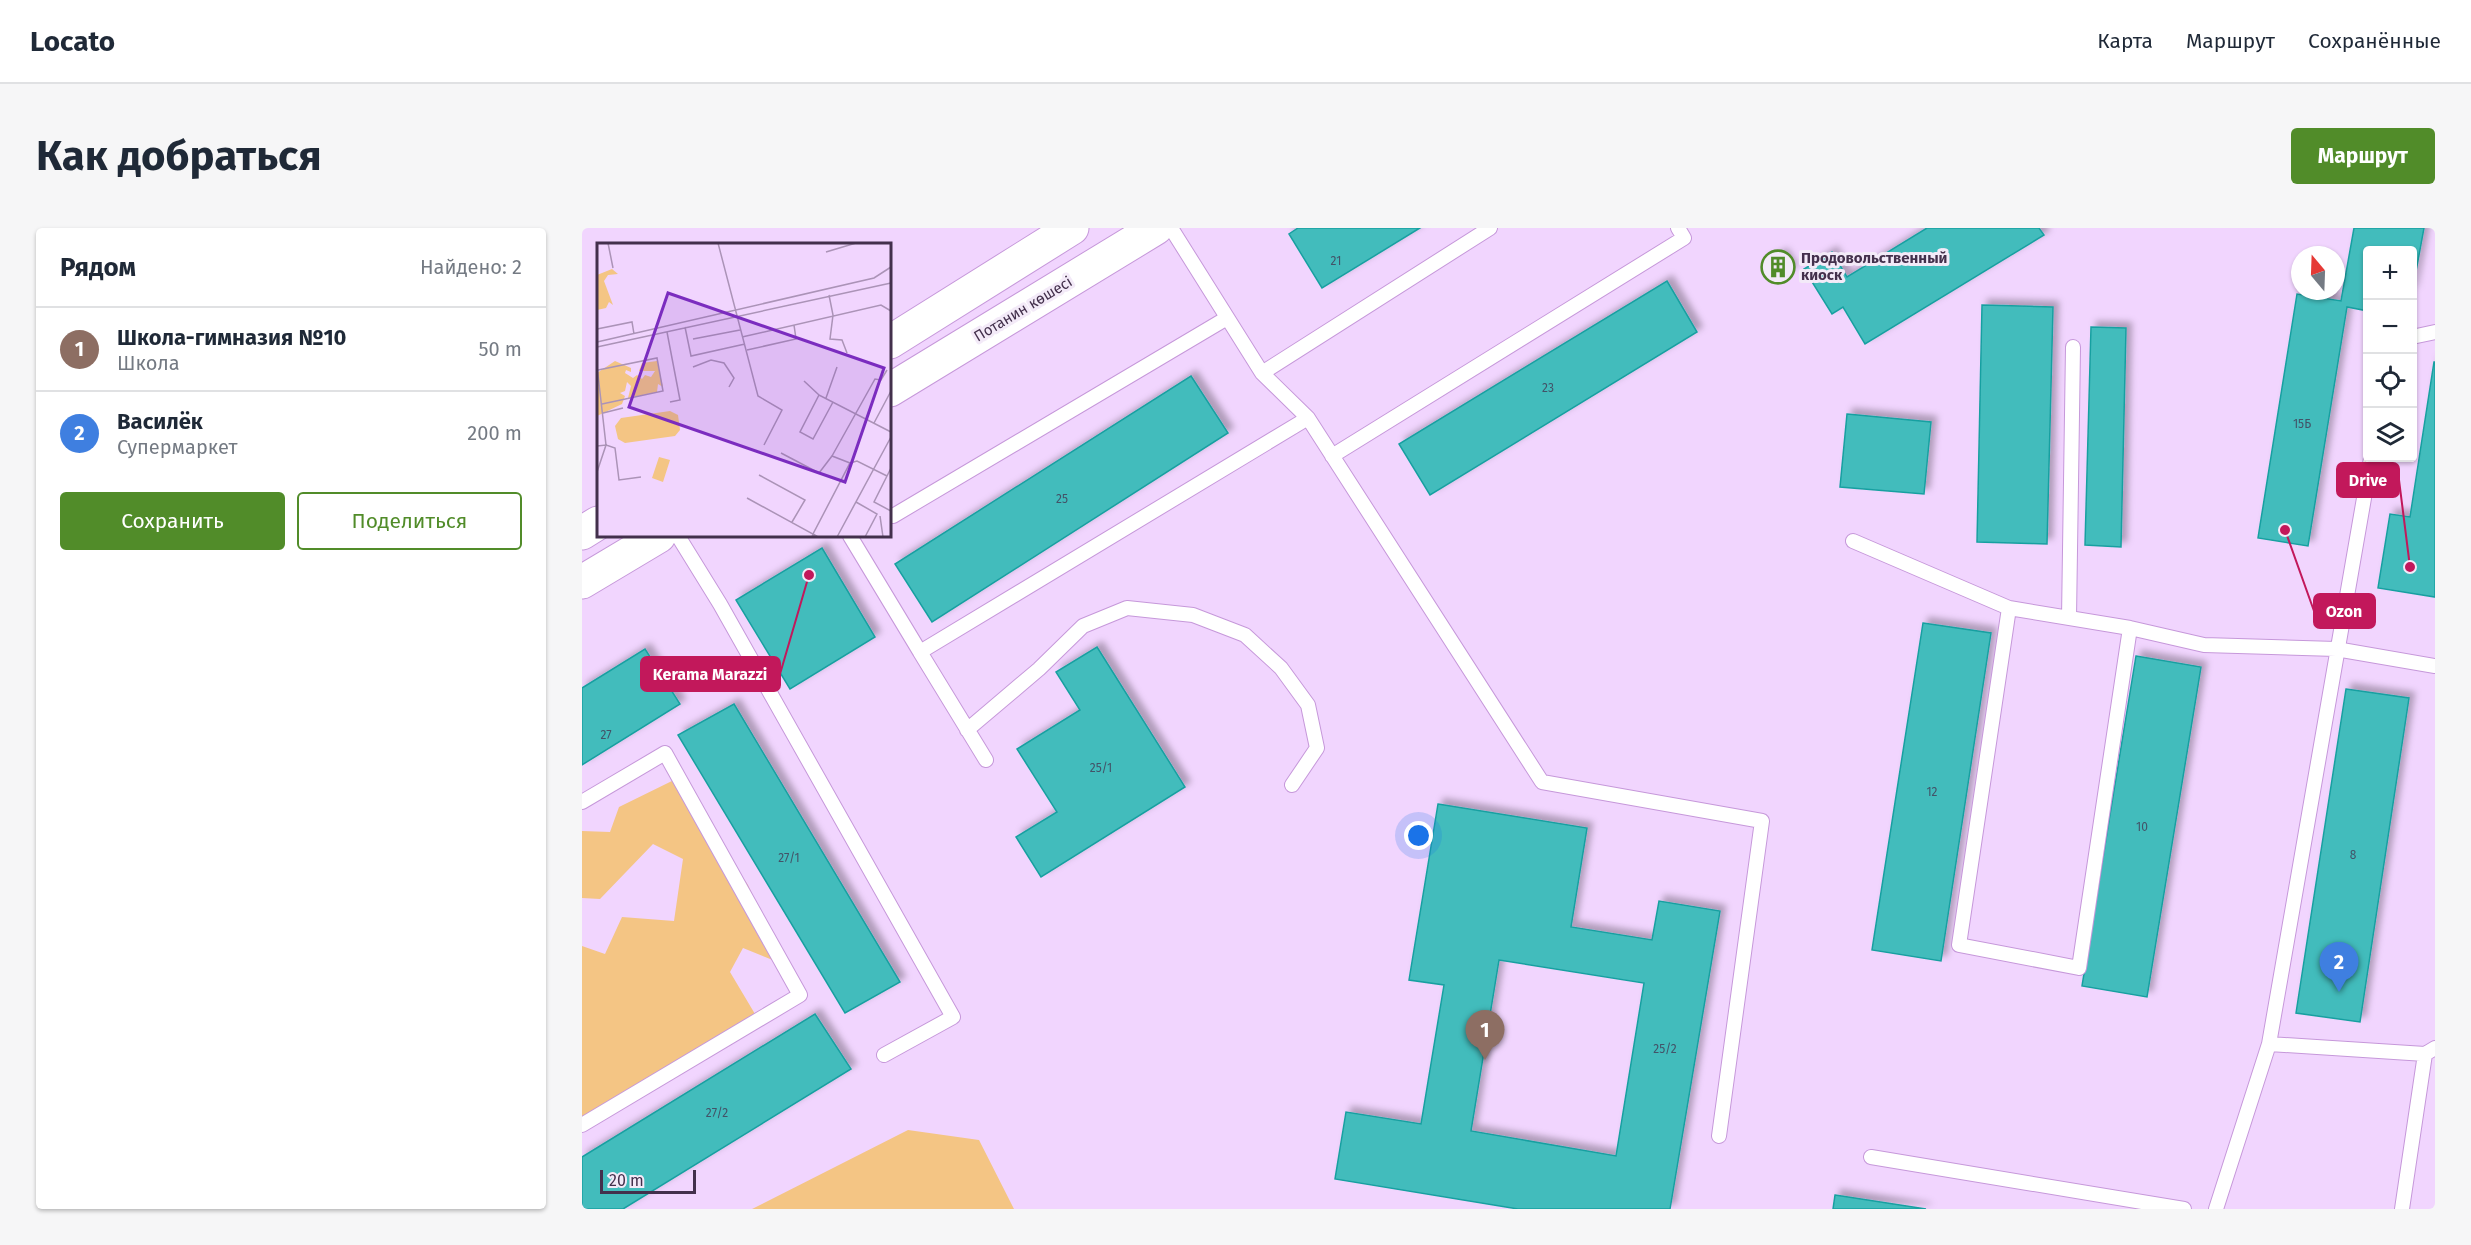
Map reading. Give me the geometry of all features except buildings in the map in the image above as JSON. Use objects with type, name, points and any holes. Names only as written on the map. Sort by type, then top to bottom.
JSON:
[{"type":"main road","points":[[891,341],[1072,228]]},
{"type":"main road","name":"Потанин көшесі","points":[[891,389],[1156,228]]},
{"type":"main road","points":[[582,533],[597,524]]},
{"type":"main road","points":[[582,582],[657,537]]},
{"type":"lane","points":[[1172,228],[1262,373],[1308,418],[1542,782],[1762,821],[1719,1136]]},
{"type":"lane","points":[[1262,373],[1490,228]]},
{"type":"lane","points":[[1332,456],[1684,238],[1678,228]]},
{"type":"lane","points":[[893,516],[1227,318]]},
{"type":"lane","points":[[2417,336],[2435,332]]},
{"type":"lane","points":[[2068,618],[2073,347]]},
{"type":"lane","points":[[920,652],[1308,418]]},
{"type":"lane","points":[[2216,1209],[2269,1044],[2370,462]]},
{"type":"lane","points":[[679,537],[953,1017],[884,1055]]},
{"type":"lane","points":[[851,537],[986,760]]},
{"type":"lane","points":[[1853,541],[2009,608],[2130,628],[2204,645],[2336,649],[2435,666]]},
{"type":"lane","points":[[967,730],[1039,669],[1083,626],[1126,608],[1193,615],[1245,635],[1281,668],[1308,705],[1317,748],[1292,785]]},
{"type":"lane","points":[[2009,608],[1959,945],[2079,968],[2130,628]]},
{"type":"lane","points":[[582,802],[665,753],[800,995],[582,1125]]},
{"type":"lane","points":[[2269,1044],[2430,1051],[2403,1209]]},
{"type":"lane","points":[[1871,1157],[2184,1209]]},
{"type":"shaded area","points":[[676,779],[748,885],[785,965],[743,948],[730,972],[755,1014],[582,1119],[582,946],[605,954],[622,917],[674,921],[683,859],[653,844],[600,899],[582,898],[582,831],[610,832],[619,807]]},
{"type":"shaded area","points":[[908,1130],[979,1140],[1014,1209],[752,1209]]},
{"type":"place","name":"Продовольственный киоск","points":[[1778,267]]},
{"type":"place","name":"Ozon","points":[[2285,530]]},
{"type":"place","name":"Drive","points":[[2410,567]]},
{"type":"place","name":"Kerama Marazzi","points":[[809,575]]},
{"type":"place","name":"Василёк","points":[[2339,992]]},
{"type":"place","name":"Школа-гимназия №10","points":[[1485,1060]]}]
